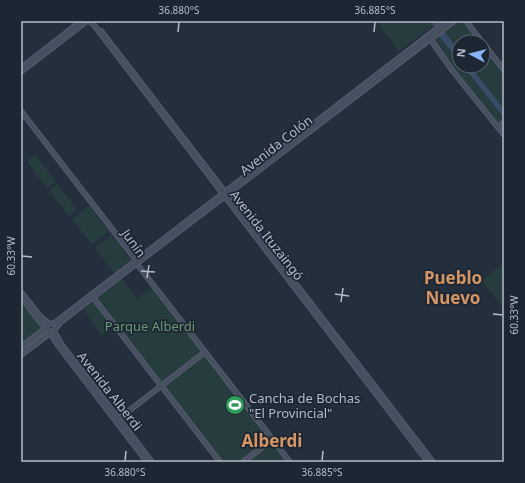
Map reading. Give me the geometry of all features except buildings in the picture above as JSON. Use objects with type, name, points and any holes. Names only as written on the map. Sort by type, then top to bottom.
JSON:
[{"type":"main road","points":[[21,68],[81,21]]},
{"type":"main road","points":[[21,72],[82,24],[88,21]]},
{"type":"main road","name":"Avenida Ituzaingó","points":[[88,21],[94,25],[433,462]]},
{"type":"main road","name":"Avenida Ituzaingó","points":[[94,21],[428,462]]},
{"type":"main road","name":"Avenida Colón","points":[[21,347],[48,326],[56,322],[92,296],[446,23],[454,21]]},
{"type":"main road","points":[[466,21],[475,34]]},
{"type":"main road","points":[[431,36],[456,74],[504,135]]},
{"type":"main road","points":[[491,54],[504,70]]},
{"type":"main road","name":"Junín","points":[[21,111],[290,462]]},
{"type":"main road","points":[[498,127],[503,122]]},
{"type":"main road","points":[[21,292],[52,332]]},
{"type":"main road","points":[[92,296],[220,462]]},
{"type":"main road","name":"Avenida Colón","points":[[21,355],[52,332],[60,323],[92,296]]},
{"type":"main road","points":[[21,297],[40,323],[48,326],[52,332]]},
{"type":"main road","name":"Avenida Alberdi","points":[[52,332],[53,339],[152,462]]},
{"type":"main road","points":[[117,420],[205,352]]},
{"type":"main road","name":"Avenida Alberdi","points":[[117,420],[148,462]]},
{"type":"main road","points":[[243,462],[273,439]]},
{"type":"green space","points":[[376,21],[430,21],[433,26],[399,51]]},
{"type":"green space","points":[[458,21],[464,21],[474,34],[451,34],[451,40],[445,31]]},
{"type":"green space","points":[[438,35],[451,51],[451,63],[434,41]]},
{"type":"green space","points":[[491,55],[504,72],[504,109],[476,74],[491,74]]},
{"type":"green space","points":[[459,74],[469,74],[504,119],[496,122]]},
{"type":"green space","points":[[35,155],[56,181],[47,188],[27,162]]},
{"type":"green space","points":[[57,184],[77,209],[69,216],[49,191]]},
{"type":"green space","points":[[89,206],[109,231],[92,244],[72,219]]},
{"type":"green space","points":[[112,235],[131,260],[114,273],[95,248]]},
{"type":"green space","points":[[504,263],[504,304],[502,306],[482,280]]},
{"type":"green space","name":"Parque Alberdi","points":[[121,278],[137,299],[153,287],[203,352],[163,383],[96,297]]},
{"type":"green space","points":[[94,300],[114,326],[102,335],[83,309]]},
{"type":"green space","points":[[22,302],[42,328],[21,344],[21,303]]},
{"type":"green space","points":[[205,355],[270,440],[241,462],[223,462],[165,386]]},
{"type":"green space","points":[[272,442],[287,462],[246,462]]},
{"type":"water","points":[[430,21],[437,21],[451,40],[451,51],[441,39]]},
{"type":"water","points":[[469,74],[476,74],[504,109],[504,118]]},
{"type":"place","name":"Cancha de Bochas \"El Provincial\"","points":[[235,405]]},
{"type":"district","name":"Pueblo Nuevo","points":[[453,287]]},
{"type":"district","name":"Alberdi","points":[[272,440]]}]
